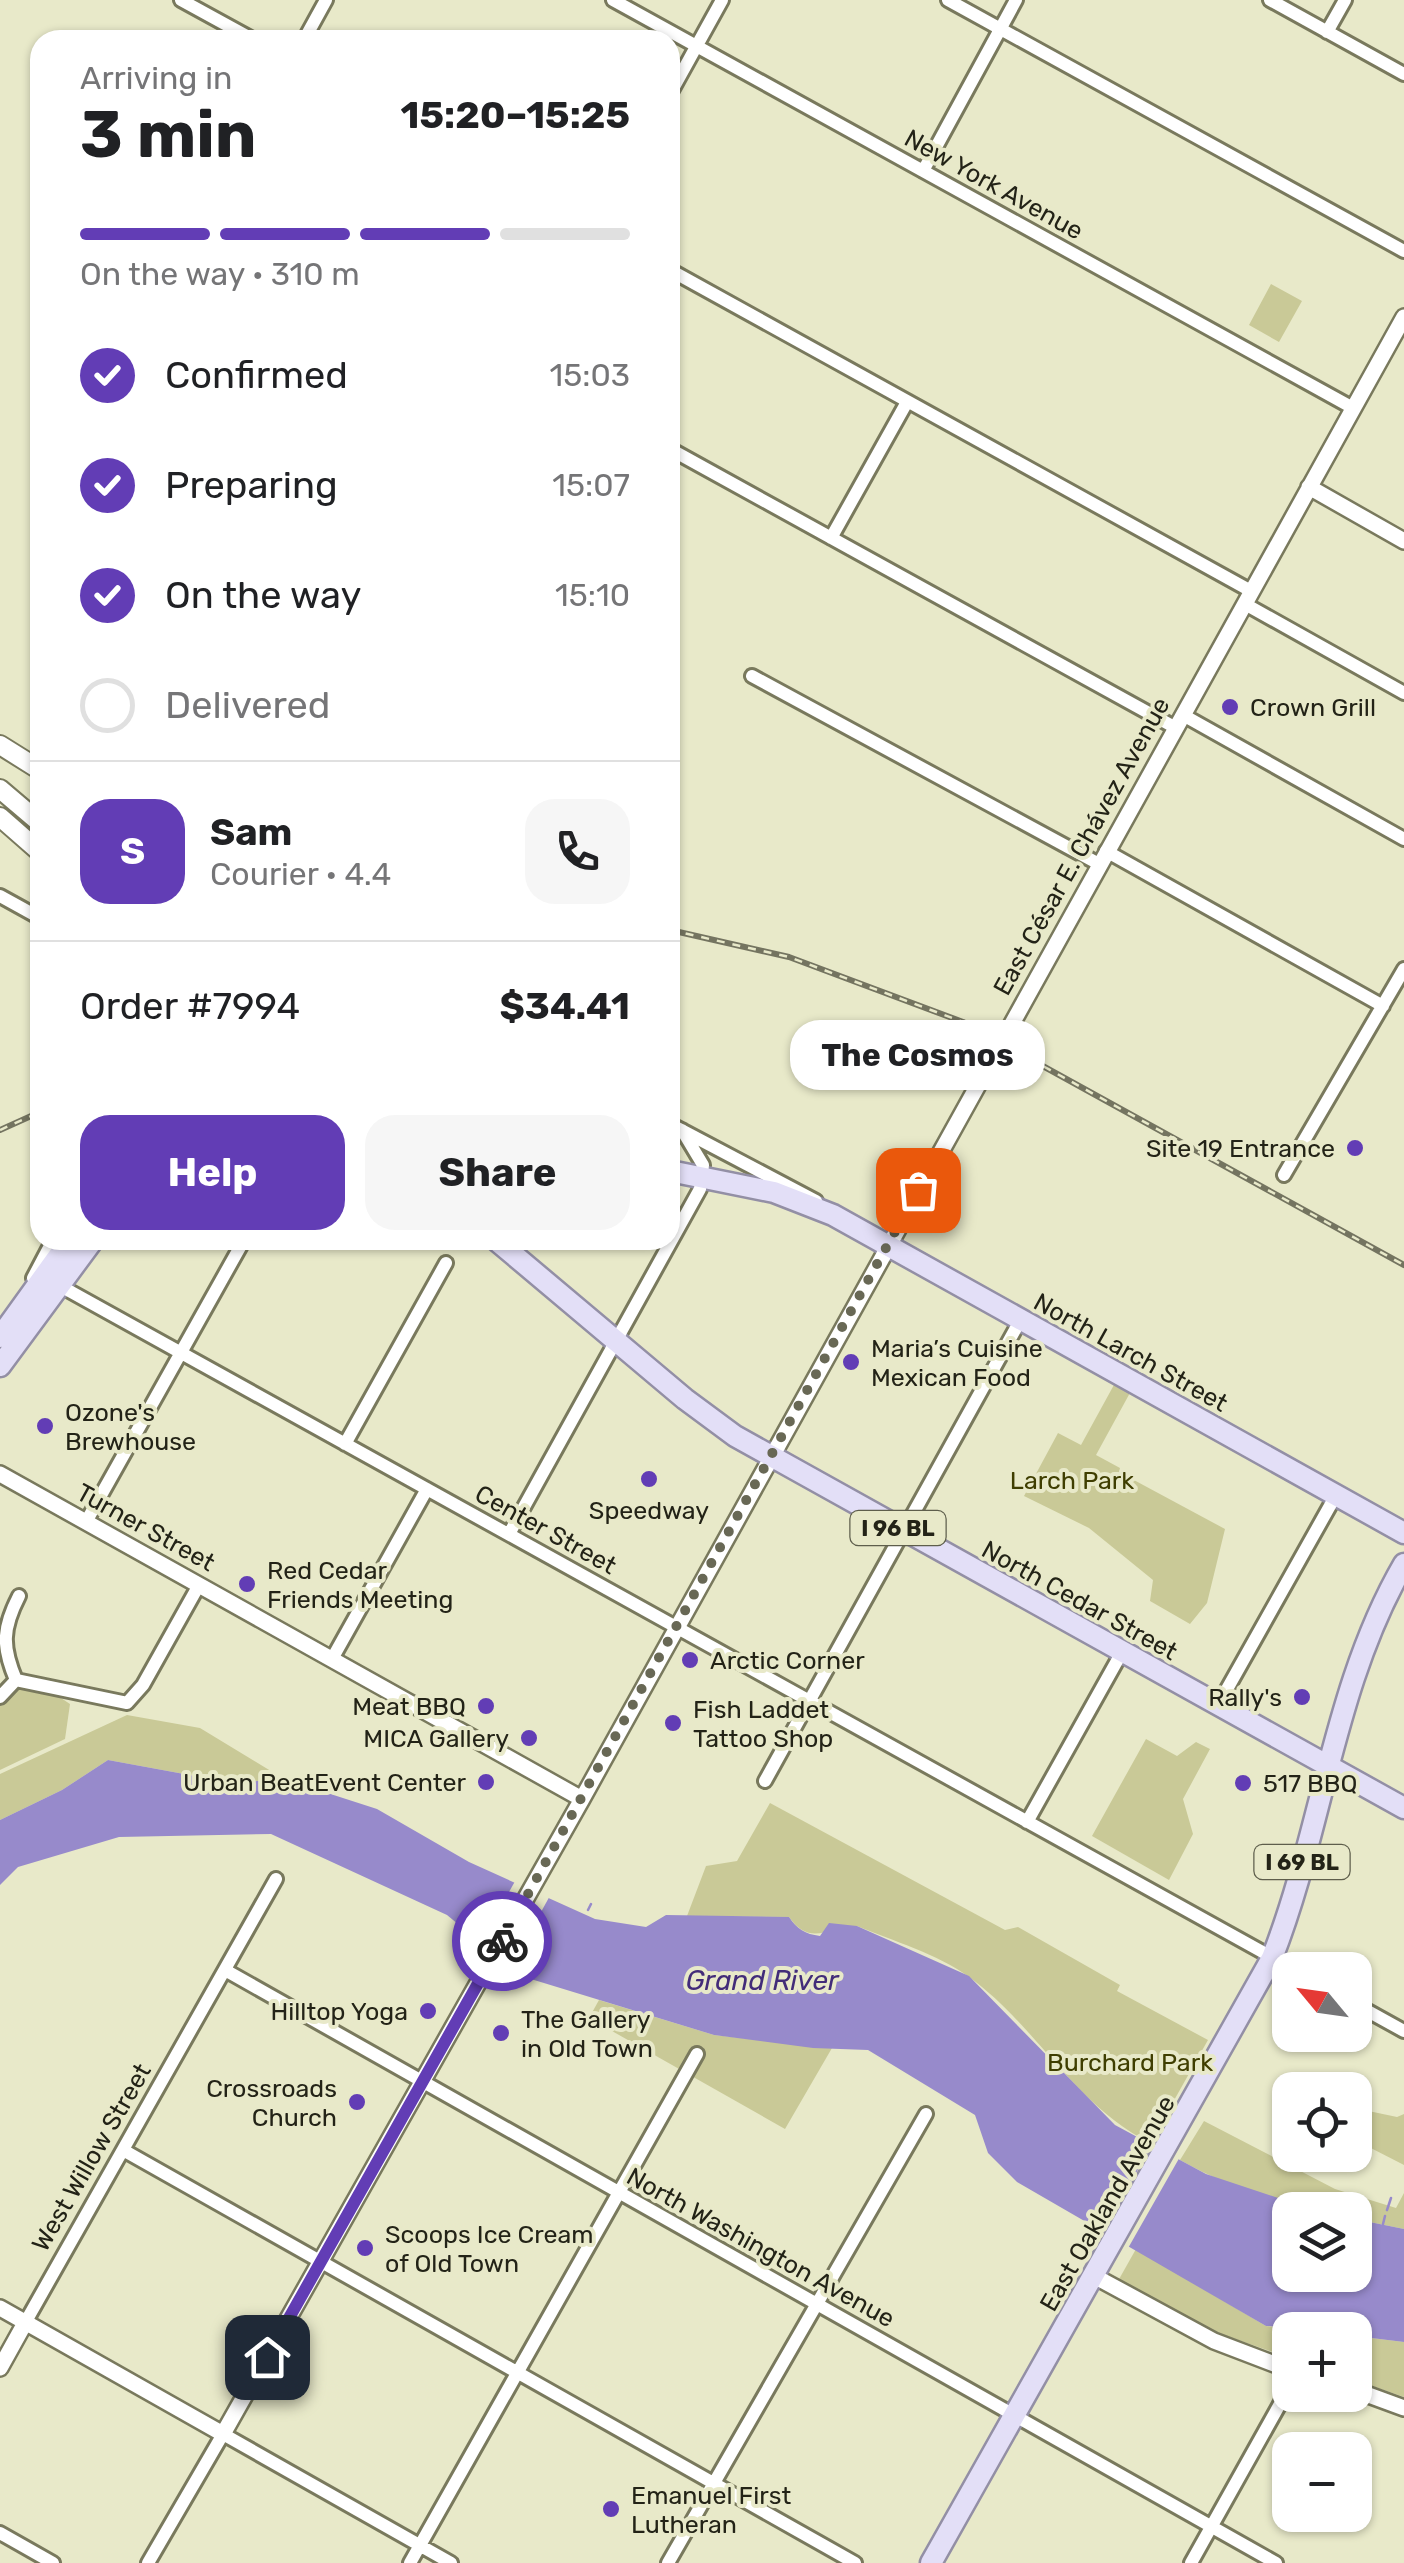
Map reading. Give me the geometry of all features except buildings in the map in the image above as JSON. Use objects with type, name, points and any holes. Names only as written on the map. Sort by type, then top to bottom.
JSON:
[{"type":"main road","points":[[0,745],[30,764]]},
{"type":"main road","points":[[0,788],[30,814]]},
{"type":"main road","points":[[0,817],[30,843]]},
{"type":"main road","name":"North Larch Street","points":[[680,1174],[774,1192],[834,1215],[1404,1533]]},
{"type":"main road","points":[[56,1280],[66,1250]]},
{"type":"main road","points":[[0,1366],[78,1250]]},
{"type":"main road","points":[[4,1332],[84,1250]]},
{"type":"main road","name":"North Cedar Street","points":[[509,1250],[702,1412],[771,1457],[1217,1708],[1404,1808]]},
{"type":"main road","name":"East Oakland Avenue","points":[[1274,1952],[1288,1917],[1327,1765],[1362,1654],[1404,1564]]},
{"type":"main road","name":"East Oakland Avenue","points":[[1014,2416],[1272,1958]]},
{"type":"main road","name":"I 69 BL","points":[[931,2563],[1014,2416]]},
{"type":"street","points":[[181,0],[236,30]]},
{"type":"street","points":[[310,30],[326,0]]},
{"type":"street","name":"New York Avenue","points":[[613,0],[667,30]]},
{"type":"street","points":[[680,76],[722,0]]},
{"type":"street","points":[[948,0],[1404,251]]},
{"type":"street","points":[[923,170],[1016,0]]},
{"type":"street","points":[[1270,0],[1404,74]]},
{"type":"street","points":[[1327,32],[1345,0]]},
{"type":"street","name":"New York Avenue","points":[[680,37],[1353,408]]},
{"type":"street","points":[[680,276],[1248,597],[1404,693]]},
{"type":"street","name":"East César E. Chávez Avenue","points":[[222,2434],[547,1861],[1404,317]]},
{"type":"street","points":[[831,538],[907,402]]},
{"type":"street","points":[[680,455],[1404,839]]},
{"type":"street","points":[[1309,487],[1404,541]]},
{"type":"street","points":[[752,676],[1383,1006]]},
{"type":"street","points":[[0,896],[30,912]]},
{"type":"street","points":[[1284,1175],[1404,968]]},
{"type":"street","name":"North Larch Street","points":[[680,1129],[790,1185],[834,1215]]},
{"type":"street","points":[[680,1131],[698,1151],[704,1178],[680,1223]]},
{"type":"street","points":[[4,1332],[48,1250]]},
{"type":"street","points":[[86,1522],[238,1250]]},
{"type":"street","points":[[510,1534],[666,1250]]},
{"type":"street","points":[[345,1444],[446,1263]]},
{"type":"street","name":"Center Street","points":[[56,1280],[1272,1958]]},
{"type":"street","points":[[765,1781],[1021,1319]]},
{"type":"street","name":"Turner Street","points":[[0,1474],[582,1798]]},
{"type":"street","points":[[332,1660],[427,1489]]},
{"type":"street","points":[[1217,1708],[1336,1496]]},
{"type":"street","points":[[16,1680],[127,1702],[143,1685],[198,1585]]},
{"type":"street","points":[[16,1680],[4,1640],[4,1626],[18,1596]]},
{"type":"street","points":[[1027,1822],[1122,1652]]},
{"type":"street","points":[[0,1697],[16,1680]]},
{"type":"street","name":"West Willow Street","points":[[0,2368],[276,1879]]},
{"type":"street","name":"North Washington Avenue","points":[[225,1970],[1276,2563]]},
{"type":"street","points":[[1372,2012],[1402,2025]]},
{"type":"street","points":[[410,2563],[697,2054]]},
{"type":"street","points":[[668,2563],[926,2114]]},
{"type":"street","points":[[123,2150],[855,2563]]},
{"type":"street","points":[[1094,2276],[1188,2329],[1272,2363]]},
{"type":"street","points":[[0,2308],[451,2563]]},
{"type":"street","points":[[1372,2396],[1404,2408]]},
{"type":"street","points":[[1191,2563],[1276,2412]]},
{"type":"street","points":[[148,2563],[222,2434]]},
{"type":"street","points":[[0,2533],[54,2563]]},
{"type":"green space","points":[[1271,284],[1302,301],[1279,342],[1249,325]]},
{"type":"green space","name":"Larch Park","points":[[1115,1383],[1131,1391],[1096,1455],[1120,1468],[1119,1472],[1225,1529],[1207,1603],[1190,1624],[1150,1601],[1153,1580],[1089,1528],[1024,1496],[1058,1433],[1081,1445]]},
{"type":"green space","points":[[18,1689],[55,1694],[70,1704],[65,1739],[0,1770],[0,1706]]},
{"type":"green space","points":[[127,1715],[200,1728],[284,1779],[233,1783],[108,1760],[62,1790],[0,1820],[0,1774]]},
{"type":"green space","points":[[1146,1739],[1177,1756],[1196,1742],[1210,1749],[1183,1799],[1193,1834],[1169,1880],[1092,1836]]},
{"type":"green space","name":"Burchard Park","points":[[770,1803],[1005,1930],[1018,1927],[1120,1985],[1117,1991],[1208,2040],[1150,2143],[1099,2107],[993,1997],[943,1961],[857,1926],[812,1933],[789,1917],[687,1916],[706,1866],[737,1861]]},
{"type":"green space","points":[[599,2000],[714,2035],[832,2048],[785,2129],[589,2018]]},
{"type":"green space","points":[[1372,2112],[1397,2117],[1404,2114],[1404,2165],[1372,2149]]},
{"type":"green space","name":"Burchard Park","points":[[1204,2121],[1272,2156],[1272,2172],[1302,2172],[1345,2192],[1272,2192],[1272,2198],[1180,2160]]},
{"type":"green space","name":"Burchard Park","points":[[1404,2193],[1404,2229],[1372,2222],[1372,2201],[1396,2208]]},
{"type":"green space","points":[[1136,2249],[1272,2327],[1272,2352],[1221,2334],[1118,2281]]},
{"type":"green space","points":[[1372,2338],[1404,2342],[1404,2397],[1372,2386]]},
{"type":"water","name":"Grand River","points":[[108,1760],[233,1783],[284,1779],[377,1809],[469,1862],[595,1919],[646,1927],[666,1915],[789,1917],[802,1930],[820,1936],[829,1923],[857,1926],[969,1976],[1115,2125],[1206,2174],[1272,2196],[1272,2292],[1372,2292],[1372,2222],[1404,2229],[1404,2342],[1372,2338],[1372,2312],[1272,2312],[1272,2326],[1266,2326],[1017,2182],[988,2153],[975,2115],[868,2050],[813,2048],[714,2035],[521,1976],[447,1915],[271,1834],[119,1837],[18,1867],[0,1885],[0,1820],[62,1790]]},
{"type":"pier","points":[[518,1876],[552,1892],[508,1972],[478,1947]]},
{"type":"pier","points":[[1155,2140],[1181,2155],[1127,2250],[1101,2234]]},
{"type":"waterway","points":[[588,1910],[591,1904]]},
{"type":"waterway","points":[[1387,2210],[1391,2198]]},
{"type":"waterway","points":[[1383,2224],[1385,2216]]},
{"type":"railway","points":[[680,932],[789,957],[963,1022],[1404,1265]]},
{"type":"railway","points":[[0,1130],[30,1116]]},
{"type":"way so far","points":[[502,1941],[918,1190]]},
{"type":"place","name":"Crown Grill","points":[[1230,707]]},
{"type":"place","name":"Site 19 Entrance","points":[[1355,1148]]},
{"type":"place","name":"The Cosmos","points":[[918,1190]]},
{"type":"place","name":"Maria’s Cuisine Mexican Food","points":[[851,1362]]},
{"type":"place","name":"Ozone's Brewhouse","points":[[45,1426]]},
{"type":"place","name":"Speedway","points":[[649,1479]]},
{"type":"place","name":"Red Cedar Friends Meeting","points":[[247,1584]]},
{"type":"place","name":"Arctic Corner","points":[[690,1660]]},
{"type":"place","name":"Rally's","points":[[1302,1697]]},
{"type":"place","name":"Meat BBQ","points":[[486,1706]]},
{"type":"place","name":"Fish Laddet Tattoo Shop","points":[[673,1723]]},
{"type":"place","name":"MICA Gallery","points":[[529,1738]]},
{"type":"place","name":"Urban BeatEvent Center","points":[[486,1782]]},
{"type":"place","name":"517 BBQ","points":[[1243,1783]]},
{"type":"place","name":"Hilltop Yoga","points":[[428,2011]]},
{"type":"place","name":"The Gallery in Old Town","points":[[501,2033]]},
{"type":"place","name":"Crossroads Church","points":[[357,2102]]},
{"type":"place","name":"Scoops Ice Cream of Old Town","points":[[365,2248]]},
{"type":"place","name":"Emanuel First Lutheran","points":[[611,2509]]},
{"type":"route","points":[[267,2357],[502,1941]]}]
